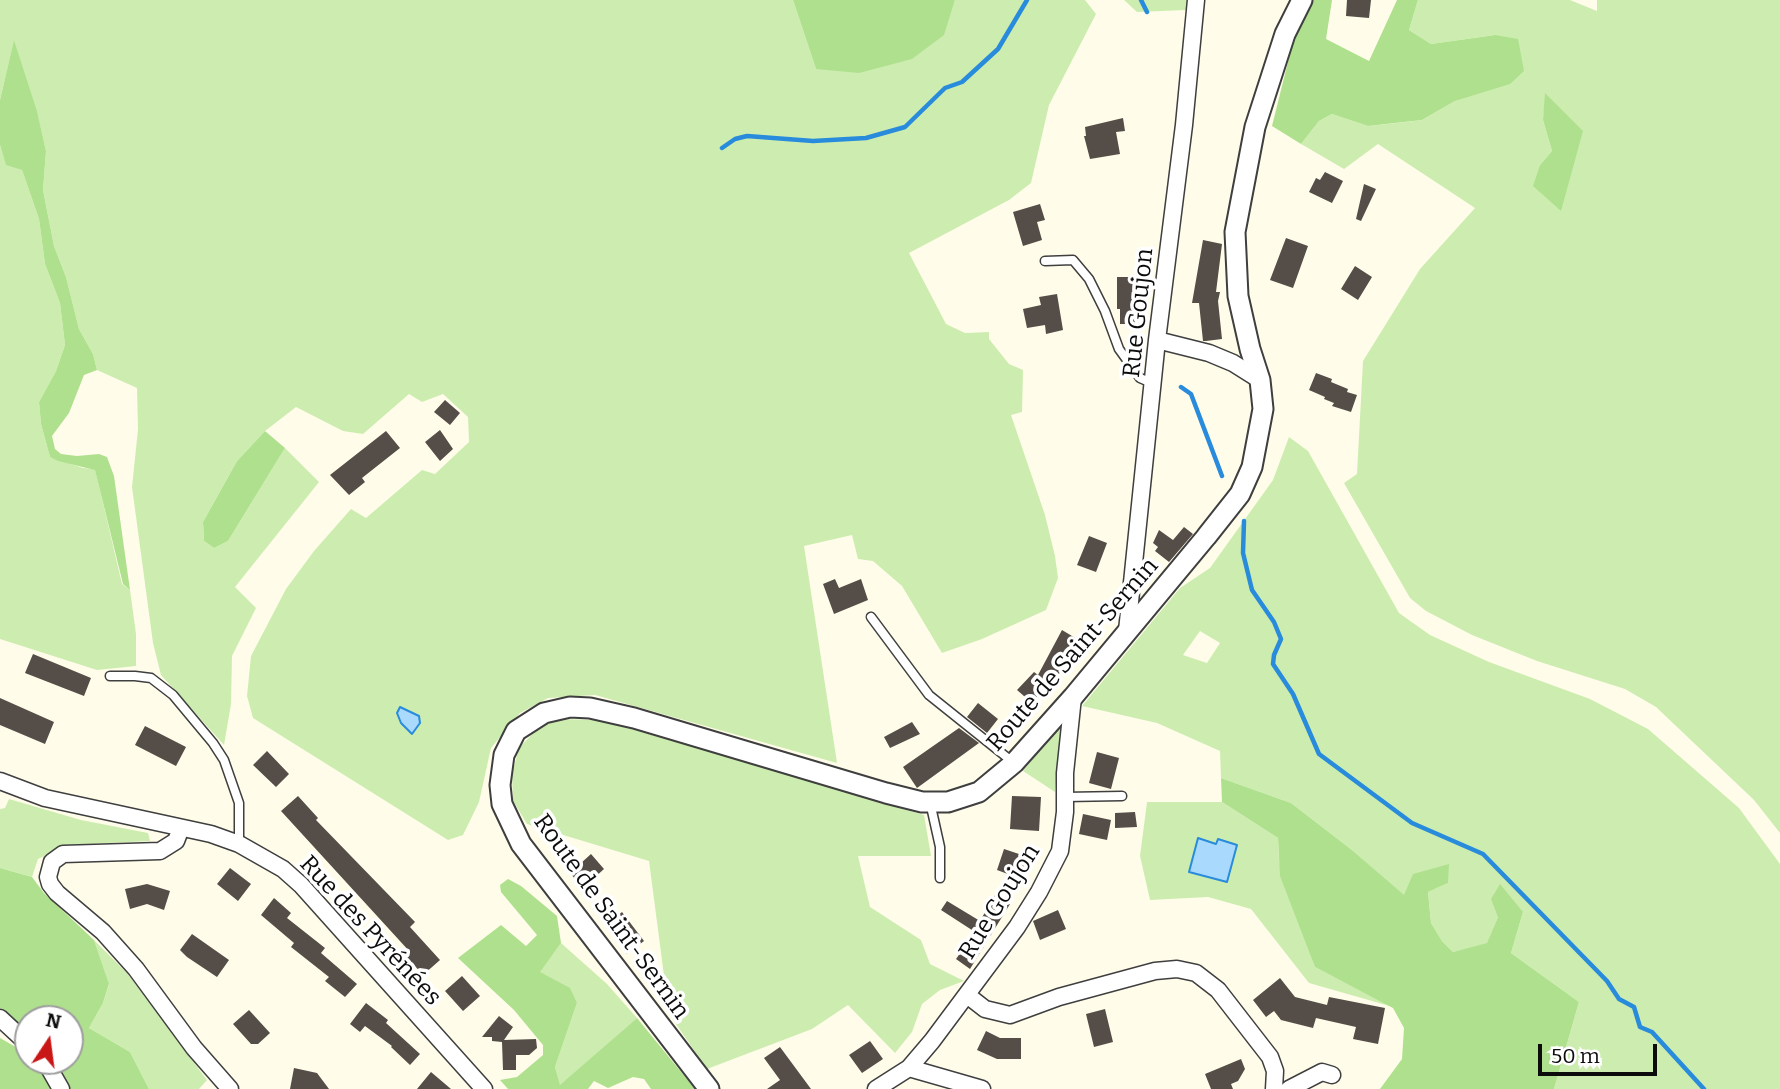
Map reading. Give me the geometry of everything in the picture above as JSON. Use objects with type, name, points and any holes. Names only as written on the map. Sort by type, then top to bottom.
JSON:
[{"type":"street","name":"Rue Goujon","points":[[1127,631],[1196,0]]},
{"type":"street","name":"Route de Saint-Sernin","points":[[709,1089],[521,844],[502,804],[500,785],[504,755],[516,731],[544,713],[570,707],[590,708],[634,718],[886,793],[930,802],[948,802],[979,792],[1014,763],[1073,697],[1240,494],[1252,467],[1264,409],[1260,380],[1238,296],[1235,232],[1255,127],[1285,34],[1302,0]]},
{"type":"street","points":[[1157,340],[1209,353],[1233,363],[1260,380]]},
{"type":"street","name":"Rue Goujon","points":[[876,1089],[909,1068],[967,995],[1017,927],[1060,851],[1073,697]]},
{"type":"street","name":"Rue des Pyrénées","points":[[0,781],[45,798],[211,834],[239,844],[283,869],[301,885],[484,1089]]},
{"type":"street","points":[[181,828],[176,841],[160,851],[63,854],[52,862],[48,877],[57,893],[103,932],[136,969],[194,1048],[230,1089]]},
{"type":"street","points":[[967,995],[985,1009],[1010,1015],[1059,998],[1156,971],[1196,973],[1218,990],[1270,1056],[1275,1071],[1274,1089]]},
{"type":"street","points":[[0,1018],[14,1031]]},
{"type":"street","points":[[909,1068],[982,1089]]},
{"type":"street","points":[[1289,1089],[1322,1072],[1332,1075]]},
{"type":"lane","points":[[1045,261],[1073,260],[1089,279],[1119,349],[1140,378],[1154,384]]},
{"type":"lane","points":[[871,617],[929,695],[1014,763]]},
{"type":"lane","points":[[110,676],[151,678],[173,695],[213,743],[223,760],[239,803],[239,844]]},
{"type":"lane","points":[[1065,797],[1122,796]]},
{"type":"lane","points":[[930,802],[940,846],[940,878]]},
{"type":"green space","points":[[0,0],[793,0],[816,69],[943,35],[955,0],[1085,0],[1096,14],[1049,105],[1031,183],[1009,200],[909,253],[946,324],[965,333],[989,332],[989,339],[1009,364],[1023,370],[1022,412],[1011,415],[1045,515],[1055,556],[1058,578],[1046,610],[982,639],[942,653],[902,586],[873,561],[858,559],[852,535],[804,546],[837,763],[595,695],[548,698],[520,713],[491,748],[479,802],[463,835],[448,840],[253,718],[247,696],[251,656],[286,589],[314,551],[351,509],[366,518],[422,470],[435,474],[469,442],[468,417],[443,394],[422,402],[409,394],[363,434],[343,431],[296,407],[265,431],[237,461],[203,522],[204,541],[214,548],[228,541],[285,448],[319,482],[235,587],[256,608],[232,656],[231,704],[224,745],[161,675],[153,643],[132,487],[138,429],[137,388],[97,370],[93,354],[79,329],[66,277],[54,246],[43,190],[46,151],[37,112],[14,41],[0,100]]},
{"type":"green space","points":[[793,0],[955,0],[944,35],[912,59],[859,73],[816,69]]},
{"type":"green space","points":[[1124,0],[1187,0],[1186,10],[1137,12]]},
{"type":"green space","points":[[1313,0],[1332,0],[1326,39],[1369,61],[1397,0],[1418,0],[1409,30],[1431,44],[1495,35],[1518,39],[1524,71],[1510,84],[1455,101],[1422,120],[1368,126],[1332,114],[1319,121],[1301,144],[1272,126],[1294,38]]},
{"type":"green space","points":[[1418,0],[1570,0],[1597,11],[1597,0],[1780,0],[1780,833],[1754,800],[1656,707],[1625,689],[1537,661],[1472,635],[1426,611],[1410,598],[1344,483],[1357,474],[1363,361],[1420,269],[1475,208],[1378,144],[1344,169],[1301,144],[1319,121],[1332,114],[1368,126],[1422,120],[1455,101],[1480,92],[1495,35],[1431,44],[1409,30]],"holes":[[[1546,93],[1561,211],[1540,165],[1552,151],[1543,120]]]},
{"type":"green space","points":[[14,40],[37,111],[46,151],[43,190],[54,246],[66,277],[79,329],[93,354],[97,370],[84,375],[69,413],[52,436],[55,449],[61,454],[99,454],[107,457],[114,476],[130,590],[123,584],[95,470],[50,457],[41,424],[39,402],[56,371],[65,345],[60,303],[45,264],[39,219],[22,170],[6,165],[0,145],[0,100]]},
{"type":"green space","points":[[1545,93],[1583,131],[1561,211],[1533,186],[1540,165],[1552,151],[1543,120]]},
{"type":"green space","points":[[0,145],[6,164],[22,170],[39,219],[45,264],[60,303],[65,345],[56,371],[39,402],[41,424],[50,457],[83,468],[95,469],[122,584],[130,590],[136,634],[136,666],[97,670],[0,639]]},
{"type":"green space","points":[[265,431],[285,448],[228,541],[214,548],[204,541],[203,522],[237,461]]},
{"type":"green space","points":[[1289,437],[1308,451],[1399,613],[1430,635],[1489,662],[1590,699],[1648,729],[1739,808],[1780,864],[1780,1089],[1554,1089],[1579,1002],[1511,953],[1523,912],[1498,917],[1487,944],[1453,952],[1442,941],[1431,923],[1428,892],[1448,883],[1404,896],[1352,850],[1291,803],[1221,778],[1220,751],[1157,723],[1082,706],[1180,588],[1210,568],[1273,480]],"holes":[[[1200,631],[1220,643],[1207,663],[1183,655]]]},
{"type":"green space","points":[[558,719],[601,720],[924,815],[931,856],[858,856],[870,907],[921,940],[930,964],[964,981],[940,990],[922,1004],[912,1032],[895,1053],[848,1005],[812,1029],[707,1069],[669,1014],[649,861],[527,824],[513,801],[512,774],[519,748],[538,728]]},
{"type":"green space","points":[[1058,727],[1061,732],[1055,792],[1023,771]]},
{"type":"green space","points":[[1221,778],[1291,803],[1404,895],[1413,874],[1449,864],[1448,883],[1428,892],[1431,923],[1442,941],[1453,952],[1487,943],[1498,917],[1491,899],[1500,884],[1523,912],[1511,953],[1579,1002],[1554,1089],[1380,1089],[1402,1059],[1404,1028],[1393,1008],[1315,967],[1280,876],[1278,838],[1222,802]]},
{"type":"green space","points":[[9,799],[81,820],[148,833],[150,841],[68,845],[38,859],[32,877],[0,868],[0,809],[5,808]]},
{"type":"green space","points":[[1147,802],[1222,802],[1278,838],[1279,860],[1315,967],[1393,1007],[1309,983],[1251,909],[1208,897],[1150,900],[1140,856]]},
{"type":"green space","points":[[0,868],[32,877],[44,893],[94,940],[109,984],[103,1003],[89,1028],[130,1052],[149,1089],[70,1089],[62,1075],[84,1075],[84,1005],[14,1005],[14,1020],[0,1008]]},
{"type":"green space","points":[[508,879],[521,886],[557,916],[561,943],[540,972],[570,988],[577,1003],[555,1067],[560,1085],[637,1018],[695,1089],[651,1089],[644,1079],[633,1077],[608,1088],[594,1081],[588,1089],[508,1089],[500,1080],[517,1077],[543,1055],[543,1045],[514,1010],[458,958],[501,925],[526,946],[537,935],[501,892],[500,885]]},
{"type":"green space","points":[[94,940],[127,973],[207,1080],[199,1089],[149,1089],[130,1052],[89,1028],[103,1003],[109,985]]},
{"type":"green space","points":[[561,943],[607,984],[637,1018],[560,1086],[555,1067],[577,1003],[539,972]]},
{"type":"green space","points":[[0,1038],[14,1046],[14,1075],[44,1075],[52,1089],[0,1089]]},
{"type":"water","points":[[400,707],[419,716],[420,723],[412,734],[401,723],[397,713]]},
{"type":"water","points":[[1198,838],[1216,844],[1218,839],[1237,845],[1227,882],[1189,872]]},
{"type":"building","points":[[1347,0],[1371,0],[1369,18],[1346,16]]},
{"type":"building","points":[[1123,118],[1125,131],[1116,132],[1120,154],[1090,159],[1084,136],[1085,127]]},
{"type":"building","points":[[1325,172],[1343,181],[1332,203],[1309,192],[1316,178],[1320,180]]},
{"type":"building","points":[[1364,184],[1376,189],[1361,221],[1356,219]]},
{"type":"building","points":[[1040,204],[1045,220],[1037,222],[1042,240],[1023,246],[1013,212]]},
{"type":"building","points":[[1286,238],[1308,246],[1293,288],[1270,280]]},
{"type":"building","points":[[1203,240],[1222,244],[1216,292],[1220,292],[1218,301],[1222,339],[1206,341],[1203,341],[1199,303],[1192,303]]},
{"type":"building","points":[[1355,266],[1372,277],[1358,300],[1341,289]]},
{"type":"building","points":[[1117,277],[1135,277],[1135,324],[1120,324]]},
{"type":"building","points":[[1057,294],[1063,330],[1046,334],[1045,325],[1027,328],[1023,309],[1041,305],[1039,297]]},
{"type":"building","points":[[1316,373],[1332,379],[1331,382],[1357,395],[1351,412],[1332,406],[1334,403],[1309,390]]},
{"type":"building","points":[[445,400],[460,413],[450,425],[434,412]]},
{"type":"building","points":[[440,430],[453,449],[440,461],[425,442]]},
{"type":"building","points":[[386,431],[400,448],[362,478],[365,482],[349,495],[330,475]]},
{"type":"building","points":[[1184,527],[1193,534],[1169,562],[1155,551],[1158,547],[1153,543],[1159,530],[1173,540]]},
{"type":"building","points":[[1089,536],[1107,543],[1096,572],[1077,565]]},
{"type":"building","points":[[835,579],[839,588],[861,579],[868,600],[834,614],[823,584]]},
{"type":"building","points":[[1062,630],[1077,639],[1059,674],[1032,703],[1017,690],[1034,672],[1038,675]]},
{"type":"building","points":[[33,654],[91,678],[84,696],[25,673]]},
{"type":"building","points":[[0,698],[54,722],[45,744],[0,725]]},
{"type":"building","points":[[978,703],[998,719],[987,733],[967,717]]},
{"type":"building","points":[[912,722],[920,734],[890,748],[884,737]]},
{"type":"building","points":[[145,726],[186,747],[176,766],[135,745]]},
{"type":"building","points":[[959,728],[979,743],[917,788],[903,767]]},
{"type":"building","points":[[267,751],[289,774],[276,787],[253,765]]},
{"type":"building","points":[[1097,752],[1119,758],[1111,789],[1089,783]]},
{"type":"building","points":[[298,796],[318,818],[316,820],[415,922],[410,927],[440,960],[423,975],[406,956],[410,952],[281,811]]},
{"type":"building","points":[[1012,796],[1041,797],[1039,831],[1010,829]]},
{"type":"building","points":[[1135,812],[1137,827],[1115,828],[1115,813]]},
{"type":"building","points":[[1083,814],[1111,820],[1107,840],[1079,834]]},
{"type":"building","points":[[1004,849],[1031,858],[1024,880],[997,870]]},
{"type":"building","points":[[591,854],[604,869],[583,888],[570,873]]},
{"type":"building","points":[[230,868],[251,884],[238,901],[217,884]]},
{"type":"building","points":[[147,884],[170,891],[164,910],[147,904],[130,909],[125,889]]},
{"type":"building","points":[[995,895],[1010,904],[970,969],[956,959],[975,932],[941,910],[947,901],[980,921]]},
{"type":"building","points":[[274,898],[291,913],[287,918],[325,948],[321,953],[357,984],[345,997],[325,981],[329,977],[291,947],[294,943],[261,915]]},
{"type":"building","points":[[1058,910],[1066,929],[1040,940],[1033,921]]},
{"type":"building","points":[[622,912],[644,941],[627,954],[612,934],[615,932],[608,923]]},
{"type":"building","points":[[192,934],[229,960],[217,977],[180,950]]},
{"type":"building","points":[[462,976],[480,996],[463,1011],[445,991]]},
{"type":"building","points":[[1280,978],[1295,997],[1327,1005],[1329,997],[1385,1008],[1378,1044],[1353,1039],[1356,1027],[1316,1018],[1313,1028],[1281,1020],[1274,1011],[1266,1017],[1253,1000]]},
{"type":"building","points":[[366,1003],[388,1020],[386,1023],[420,1054],[410,1065],[392,1046],[365,1026],[360,1032],[350,1024]]},
{"type":"building","points":[[1105,1009],[1113,1042],[1094,1047],[1086,1014]]},
{"type":"building","points":[[249,1010],[270,1033],[258,1044],[251,1044],[233,1024]]},
{"type":"building","points":[[499,1016],[513,1027],[504,1040],[536,1039],[537,1048],[529,1055],[516,1055],[516,1070],[503,1070],[502,1042],[492,1041],[492,1037],[482,1037]]},
{"type":"building","points":[[986,1031],[1000,1038],[1021,1038],[1021,1059],[997,1059],[977,1050]]},
{"type":"building","points":[[870,1041],[883,1059],[862,1073],[849,1055]]},
{"type":"building","points":[[780,1047],[811,1089],[767,1089],[780,1080],[764,1058]]},
{"type":"building","points":[[1241,1059],[1245,1069],[1238,1081],[1231,1084],[1233,1089],[1211,1089],[1205,1074]]},
{"type":"building","points":[[294,1068],[317,1073],[329,1089],[290,1089]]},
{"type":"building","points":[[431,1072],[451,1089],[417,1089]]},
{"type":"waterway","points":[[722,148],[735,139],[747,136],[813,141],[866,138],[905,127],[945,88],[962,82],[998,49],[1027,0]]},
{"type":"waterway","points":[[1141,0],[1147,12]]},
{"type":"waterway","points":[[1181,387],[1191,394],[1222,476]]},
{"type":"waterway","points":[[1244,521],[1243,553],[1252,590],[1274,622],[1281,639],[1273,664],[1293,694],[1319,754],[1412,823],[1483,854],[1607,981],[1619,999],[1634,1007],[1640,1027],[1652,1032],[1704,1089]]}]
